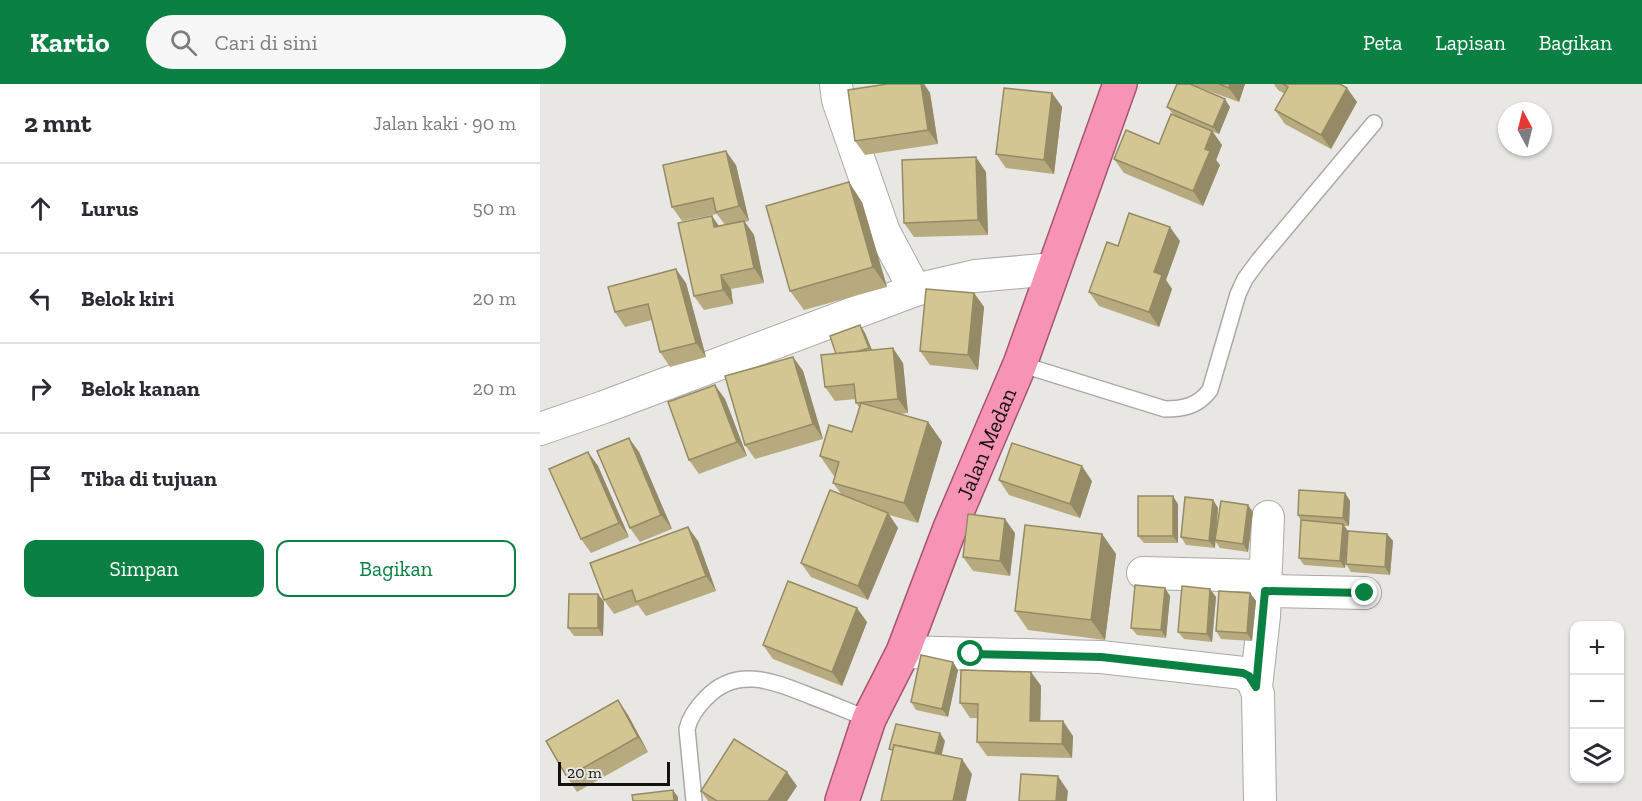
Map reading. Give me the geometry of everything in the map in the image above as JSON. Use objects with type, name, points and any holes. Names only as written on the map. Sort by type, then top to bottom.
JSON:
[{"type":"highway","name":"Jalan Medan","points":[[842,801],[869,719],[903,652],[950,528],[1020,364],[1120,84]]},
{"type":"street","points":[[836,84],[838,100],[884,232],[915,290]]},
{"type":"street","points":[[540,429],[915,290],[975,276],[1054,269]]},
{"type":"street","points":[[1260,801],[1256,687],[1268,517]]},
{"type":"street","points":[[1143,573],[1365,593]]},
{"type":"street","points":[[903,652],[1101,657],[1243,673],[1249,676],[1256,687]]},
{"type":"lane","points":[[1020,364],[1165,409],[1180,409],[1199,402],[1210,390],[1238,294],[1245,279],[1374,123]]},
{"type":"lane","points":[[694,801],[687,729],[697,707],[715,688],[750,679],[770,680],[869,719]]},
{"type":"building","points":[[887,84],[921,84],[928,130],[855,141],[848,90]]},
{"type":"building","points":[[1177,84],[1190,84],[1225,99],[1213,127],[1167,107]]},
{"type":"building","points":[[1283,84],[1340,84],[1347,88],[1321,135],[1275,110],[1288,87]]},
{"type":"building","points":[[1004,88],[1052,93],[1044,160],[996,154]]},
{"type":"building","points":[[1171,114],[1212,131],[1205,149],[1210,151],[1193,191],[1114,159],[1126,130],[1159,144]]},
{"type":"building","points":[[726,151],[739,206],[716,212],[713,198],[672,207],[663,165]]},
{"type":"building","points":[[976,157],[978,220],[904,223],[902,160]]},
{"type":"building","points":[[849,182],[873,267],[790,291],[766,206]]},
{"type":"building","points":[[1129,213],[1170,227],[1154,272],[1162,275],[1149,312],[1089,292],[1107,242],[1118,246]]},
{"type":"building","points":[[712,216],[714,227],[744,221],[754,268],[721,275],[723,290],[694,296],[678,223]]},
{"type":"building","points":[[676,269],[696,343],[660,352],[648,304],[615,312],[608,287]]},
{"type":"building","points":[[926,289],[974,293],[968,355],[920,351]]},
{"type":"building","points":[[860,325],[869,348],[836,354],[830,336]]},
{"type":"building","points":[[893,348],[898,399],[856,403],[854,384],[825,387],[821,355]]},
{"type":"building","points":[[793,357],[813,424],[745,445],[725,376]]},
{"type":"building","points":[[715,385],[737,442],[689,460],[668,402]]},
{"type":"building","points":[[861,403],[928,422],[904,503],[833,483],[839,462],[820,456],[829,425],[852,432]]},
{"type":"building","points":[[629,438],[661,515],[630,528],[597,451]]},
{"type":"building","points":[[1012,443],[1082,466],[1070,504],[999,480]]},
{"type":"building","points":[[588,452],[619,523],[581,539],[549,469]]},
{"type":"building","points":[[830,490],[888,513],[858,586],[801,563]]},
{"type":"building","points":[[1299,490],[1345,493],[1343,518],[1298,515]]},
{"type":"building","points":[[1138,496],[1173,496],[1173,536],[1138,536]]},
{"type":"building","points":[[1185,497],[1213,500],[1209,541],[1181,537]]},
{"type":"building","points":[[1221,501],[1248,505],[1243,544],[1215,540]]},
{"type":"building","points":[[968,514],[1005,519],[1000,561],[963,557]]},
{"type":"building","points":[[1301,520],[1343,524],[1340,561],[1299,558]]},
{"type":"building","points":[[1025,525],[1102,534],[1091,620],[1015,611]]},
{"type":"building","points":[[688,527],[706,576],[636,602],[632,590],[604,600],[590,563]]},
{"type":"building","points":[[1348,531],[1387,534],[1385,567],[1346,564]]},
{"type":"building","points":[[788,581],[857,608],[832,672],[763,645]]},
{"type":"building","points":[[1135,585],[1165,588],[1161,630],[1131,628]]},
{"type":"building","points":[[1182,586],[1210,589],[1207,634],[1178,632]]},
{"type":"building","points":[[1219,591],[1250,593],[1247,633],[1216,631]]},
{"type":"building","points":[[569,594],[598,594],[598,628],[568,628]]},
{"type":"building","points":[[921,655],[953,662],[942,709],[911,702]]},
{"type":"building","points":[[961,670],[1031,672],[1030,721],[1063,721],[1062,744],[977,742],[978,704],[960,703]]},
{"type":"building","points":[[618,700],[638,737],[567,777],[546,741]]},
{"type":"building","points":[[896,724],[940,733],[935,753],[894,745],[893,750],[889,749]]},
{"type":"building","points":[[734,739],[787,772],[768,801],[717,801],[701,791]]},
{"type":"building","points":[[894,745],[962,759],[953,801],[881,801]]},
{"type":"building","points":[[1021,774],[1058,776],[1056,801],[1019,801]]},
{"type":"building","points":[[673,790],[674,801],[633,801],[632,795]]},
{"type":"route","points":[[971,654],[1101,657],[1243,673],[1249,676],[1256,687],[1265,591],[1365,593]]}]
